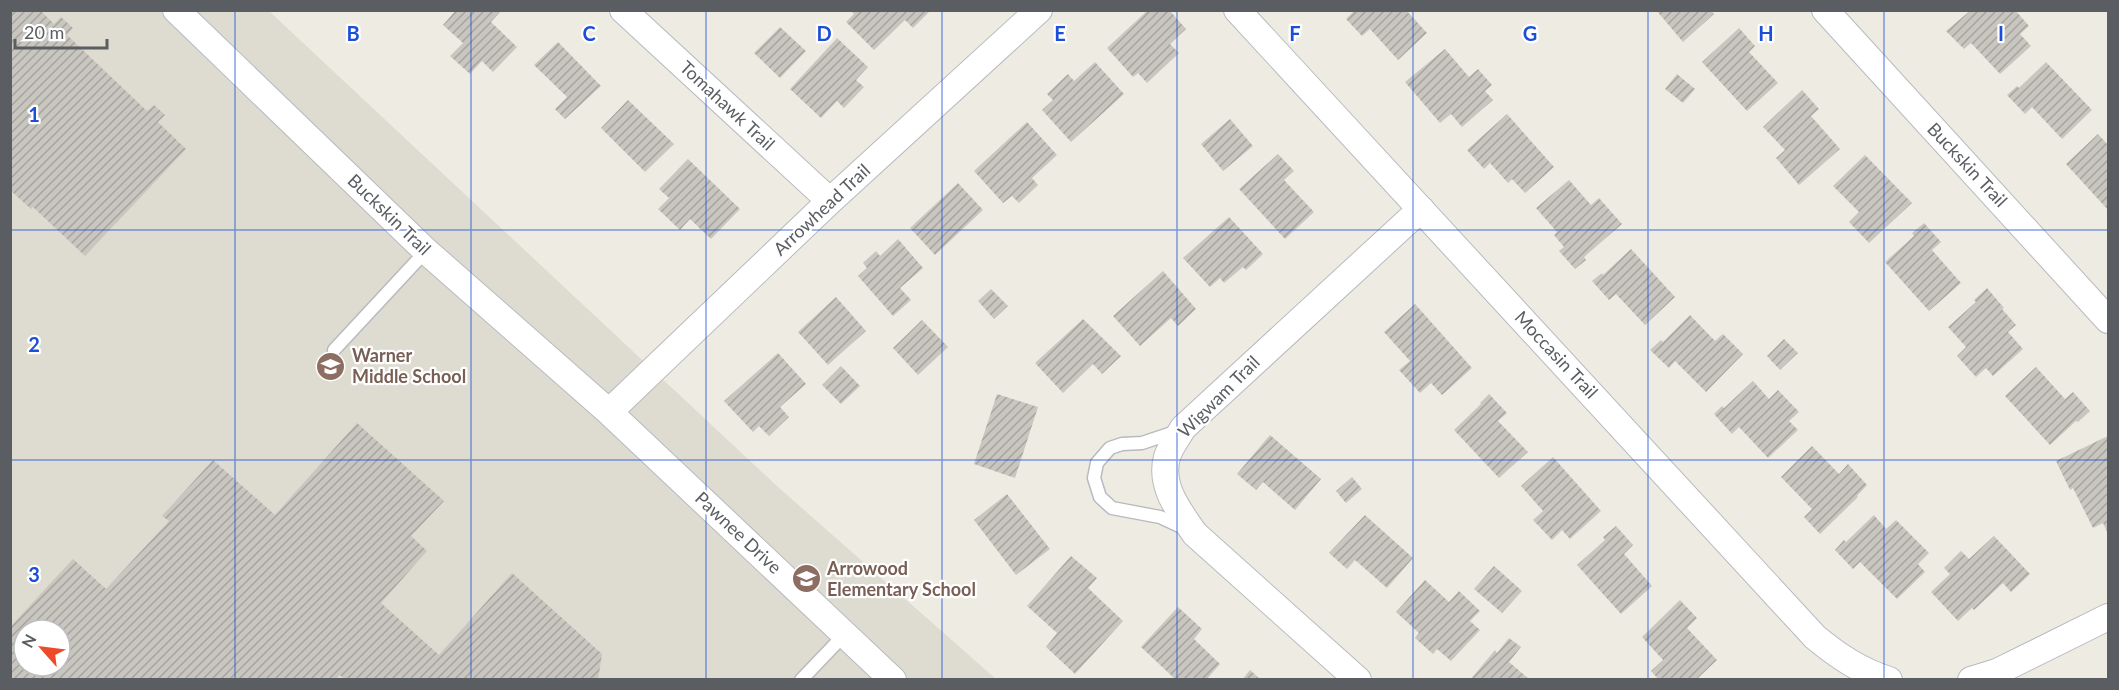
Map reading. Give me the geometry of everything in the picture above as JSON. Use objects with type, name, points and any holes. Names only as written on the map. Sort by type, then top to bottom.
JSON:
[{"type":"street","name":"Buckskin Trail","points":[[176,10],[426,251],[609,411]]},
{"type":"street","name":"Tomahawk Trail","points":[[623,10],[830,201]]},
{"type":"street","name":"Arrowhead Trail","points":[[609,411],[830,201],[1039,10]]},
{"type":"street","name":"Moccasin Trail","points":[[1237,10],[1815,637],[1839,657],[1869,673],[1889,680]]},
{"type":"street","name":"Buckskin Trail","points":[[1825,10],[2109,320]]},
{"type":"street","name":"Wigwam Trail","points":[[1358,680],[1195,534],[1175,506],[1165,479],[1167,456],[1183,428],[1421,209]]},
{"type":"street","name":"Pawnee Drive","points":[[609,411],[893,680]]},
{"type":"street","points":[[1971,680],[1997,672],[2109,617]]},
{"type":"lane","points":[[334,350],[426,251]]},
{"type":"lane","points":[[1183,428],[1171,435],[1142,443],[1122,444],[1110,448],[1097,462],[1094,478],[1100,497],[1112,508],[1160,517],[1195,534]]},
{"type":"lane","points":[[801,680],[845,634]]},
{"type":"shaded area","name":"Warner Middle School","points":[[10,11],[269,11],[778,487],[996,679],[11,679]]},
{"type":"building","points":[[12,10],[40,10],[54,24],[61,17],[73,28],[67,35],[147,111],[154,105],[165,115],[158,122],[186,149],[85,256],[33,207],[31,209],[10,190],[10,13]]},
{"type":"building","points":[[456,10],[502,10],[491,22],[517,47],[493,72],[482,61],[470,74],[450,56],[463,43],[443,25]]},
{"type":"building","points":[[850,10],[931,10],[913,28],[905,20],[874,50],[846,22],[854,14]]},
{"type":"building","points":[[1148,10],[1169,10],[1186,29],[1170,44],[1179,53],[1147,83],[1138,73],[1133,77],[1107,48]]},
{"type":"building","points":[[1355,10],[1406,10],[1427,33],[1398,60],[1370,29],[1362,36],[1346,19]]},
{"type":"building","points":[[1656,10],[1711,10],[1714,14],[1683,42]]},
{"type":"building","points":[[1971,10],[2015,10],[2029,26],[2020,34],[2031,46],[2000,74],[1971,43],[1964,49],[1946,31]]},
{"type":"building","points":[[780,27],[806,51],[780,78],[754,53]]},
{"type":"building","points":[[1739,28],[1755,46],[1749,52],[1778,83],[1747,111],[1702,62]]},
{"type":"building","points":[[837,38],[868,67],[856,80],[864,87],[844,108],[837,101],[821,118],[790,89]]},
{"type":"building","points":[[558,42],[601,86],[565,119],[555,109],[567,97],[534,65]]},
{"type":"building","points":[[1445,49],[1469,77],[1478,69],[1492,85],[1485,91],[1493,100],[1462,127],[1451,114],[1440,123],[1405,82]]},
{"type":"building","points":[[1095,62],[1124,94],[1071,142],[1042,110],[1053,100],[1047,94],[1068,74],[1074,81]]},
{"type":"building","points":[[2046,62],[2092,110],[2062,139],[2032,107],[2025,114],[2007,95],[2017,86],[2019,88]]},
{"type":"building","points":[[1677,74],[1695,89],[1683,103],[1665,89]]},
{"type":"building","points":[[1802,90],[1819,109],[1811,116],[1840,149],[1799,185],[1776,158],[1785,150],[1763,127]]},
{"type":"building","points":[[628,100],[674,144],[645,172],[601,128]]},
{"type":"building","points":[[1507,114],[1554,167],[1525,193],[1512,179],[1508,183],[1490,163],[1484,169],[1467,150]]},
{"type":"building","points":[[1230,119],[1253,146],[1223,171],[1201,144]]},
{"type":"building","points":[[1027,122],[1057,155],[1032,178],[1038,185],[1019,203],[1012,196],[1003,203],[974,171]]},
{"type":"building","points":[[2098,134],[2108,145],[2108,210],[2066,164]]},
{"type":"building","points":[[1278,154],[1294,171],[1284,180],[1314,212],[1285,239],[1239,189]]},
{"type":"building","points":[[1865,155],[1912,203],[1869,243],[1849,222],[1859,212],[1833,186]]},
{"type":"building","points":[[688,159],[740,209],[711,239],[690,219],[680,230],[658,209],[669,198],[659,189]]},
{"type":"building","points":[[1569,180],[1591,205],[1599,198],[1622,224],[1584,257],[1586,260],[1575,269],[1559,251],[1564,247],[1554,235],[1557,232],[1536,208]]},
{"type":"building","points":[[958,183],[983,210],[935,255],[910,228]]},
{"type":"building","points":[[1229,217],[1263,254],[1246,270],[1243,267],[1224,283],[1220,278],[1210,287],[1183,258]]},
{"type":"building","points":[[1924,223],[1941,242],[1932,250],[1961,283],[1929,311],[1885,262],[1914,236],[1912,233]]},
{"type":"building","points":[[898,239],[923,268],[900,288],[911,300],[893,316],[858,276],[867,268],[863,263],[876,251],[880,256]]},
{"type":"building","points":[[1631,249],[1675,297],[1645,325],[1616,294],[1609,300],[1592,281],[1602,273],[1603,275]]},
{"type":"building","points":[[1163,271],[1196,309],[1178,326],[1171,318],[1140,346],[1113,316]]},
{"type":"building","points":[[1987,288],[2016,325],[2008,332],[2023,349],[1993,376],[1986,368],[1976,377],[1957,356],[1966,347],[1948,327],[1976,302],[1974,300]]},
{"type":"building","points":[[991,289],[1008,306],[994,319],[978,301]]},
{"type":"building","points":[[836,297],[866,331],[828,365],[798,332]]},
{"type":"building","points":[[1415,304],[1472,368],[1442,395],[1431,383],[1420,393],[1399,370],[1410,361],[1384,332]]},
{"type":"building","points":[[1690,315],[1715,341],[1723,334],[1743,354],[1706,392],[1675,361],[1669,368],[1650,350],[1661,340],[1663,342]]},
{"type":"building","points":[[1083,319],[1121,356],[1102,374],[1093,364],[1063,393],[1035,363]]},
{"type":"building","points":[[922,320],[948,347],[918,375],[893,348]]},
{"type":"building","points":[[1784,339],[1798,353],[1780,370],[1767,356]]},
{"type":"building","points":[[778,353],[806,384],[780,407],[789,417],[769,436],[759,426],[753,432],[724,401]]},
{"type":"building","points":[[841,366],[860,386],[841,404],[822,385]]},
{"type":"building","points":[[2036,367],[2065,399],[2073,392],[2090,411],[2050,445],[2005,396]]},
{"type":"building","points":[[1753,381],[1769,399],[1778,390],[1799,412],[1789,421],[1798,430],[1768,458],[1739,427],[1732,434],[1714,414],[1722,406],[1724,408]]},
{"type":"building","points":[[997,394],[1038,407],[1015,478],[974,464]]},
{"type":"building","points":[[1489,394],[1507,413],[1498,421],[1528,452],[1499,478],[1454,430]]},
{"type":"building","points":[[357,423],[444,501],[411,536],[427,551],[381,603],[439,655],[512,573],[602,654],[598,680],[345,680],[340,675],[335,680],[10,680],[10,627],[12,625],[12,678],[72,678],[72,618],[18,618],[73,559],[106,589],[169,521],[162,516],[213,460],[275,515]]},
{"type":"building","points":[[1270,435],[1321,479],[1295,510],[1263,482],[1256,490],[1237,474]]},
{"type":"building","points":[[2108,436],[2108,534],[2103,523],[2093,528],[2073,488],[2070,490],[2056,461]]},
{"type":"building","points":[[1812,446],[1839,474],[1848,464],[1867,485],[1858,497],[1820,534],[1804,517],[1812,509],[1781,477]]},
{"type":"building","points":[[1553,457],[1601,511],[1570,539],[1562,530],[1552,540],[1533,520],[1543,511],[1521,486]]},
{"type":"building","points":[[1352,477],[1362,489],[1346,503],[1336,491]]},
{"type":"building","points":[[1007,494],[1050,549],[1016,575],[974,520]]},
{"type":"building","points":[[1365,515],[1413,558],[1387,588],[1355,560],[1347,569],[1329,553]]},
{"type":"building","points":[[1874,515],[1886,529],[1896,520],[1929,553],[1918,564],[1925,572],[1897,599],[1860,562],[1853,569],[1835,550]]},
{"type":"building","points":[[1616,526],[1633,545],[1624,554],[1652,586],[1621,614],[1577,565],[1605,540],[1603,537]]},
{"type":"building","points":[[1994,536],[2030,574],[2011,592],[2003,583],[1974,610],[1972,608],[1958,621],[1931,592],[1950,574],[1944,568],[1961,551],[1969,559]]},
{"type":"building","points":[[1071,556],[1097,578],[1088,588],[1123,621],[1075,674],[1046,647],[1057,633],[1027,606]]},
{"type":"building","points":[[1494,566],[1522,591],[1502,613],[1474,589]]},
{"type":"building","points":[[1425,580],[1449,602],[1459,591],[1480,611],[1470,621],[1480,630],[1451,661],[1437,649],[1433,654],[1415,638],[1419,633],[1396,612]]},
{"type":"building","points":[[1680,600],[1697,618],[1687,628],[1717,660],[1696,680],[1659,680],[1651,671],[1663,660],[1642,637]]},
{"type":"building","points":[[1178,607],[1202,629],[1194,639],[1220,664],[1206,680],[1176,680],[1141,647]]},
{"type":"building","points":[[1509,638],[1521,647],[1509,662],[1530,680],[1470,680],[1495,650],[1497,653]]},
{"type":"building","points":[[1250,670],[1261,680],[1242,680]]},
{"type":"place","name":"Warner Middle School","points":[[331,366]]},
{"type":"place","name":"Arrowood Elementary School","points":[[806,579]]}]
